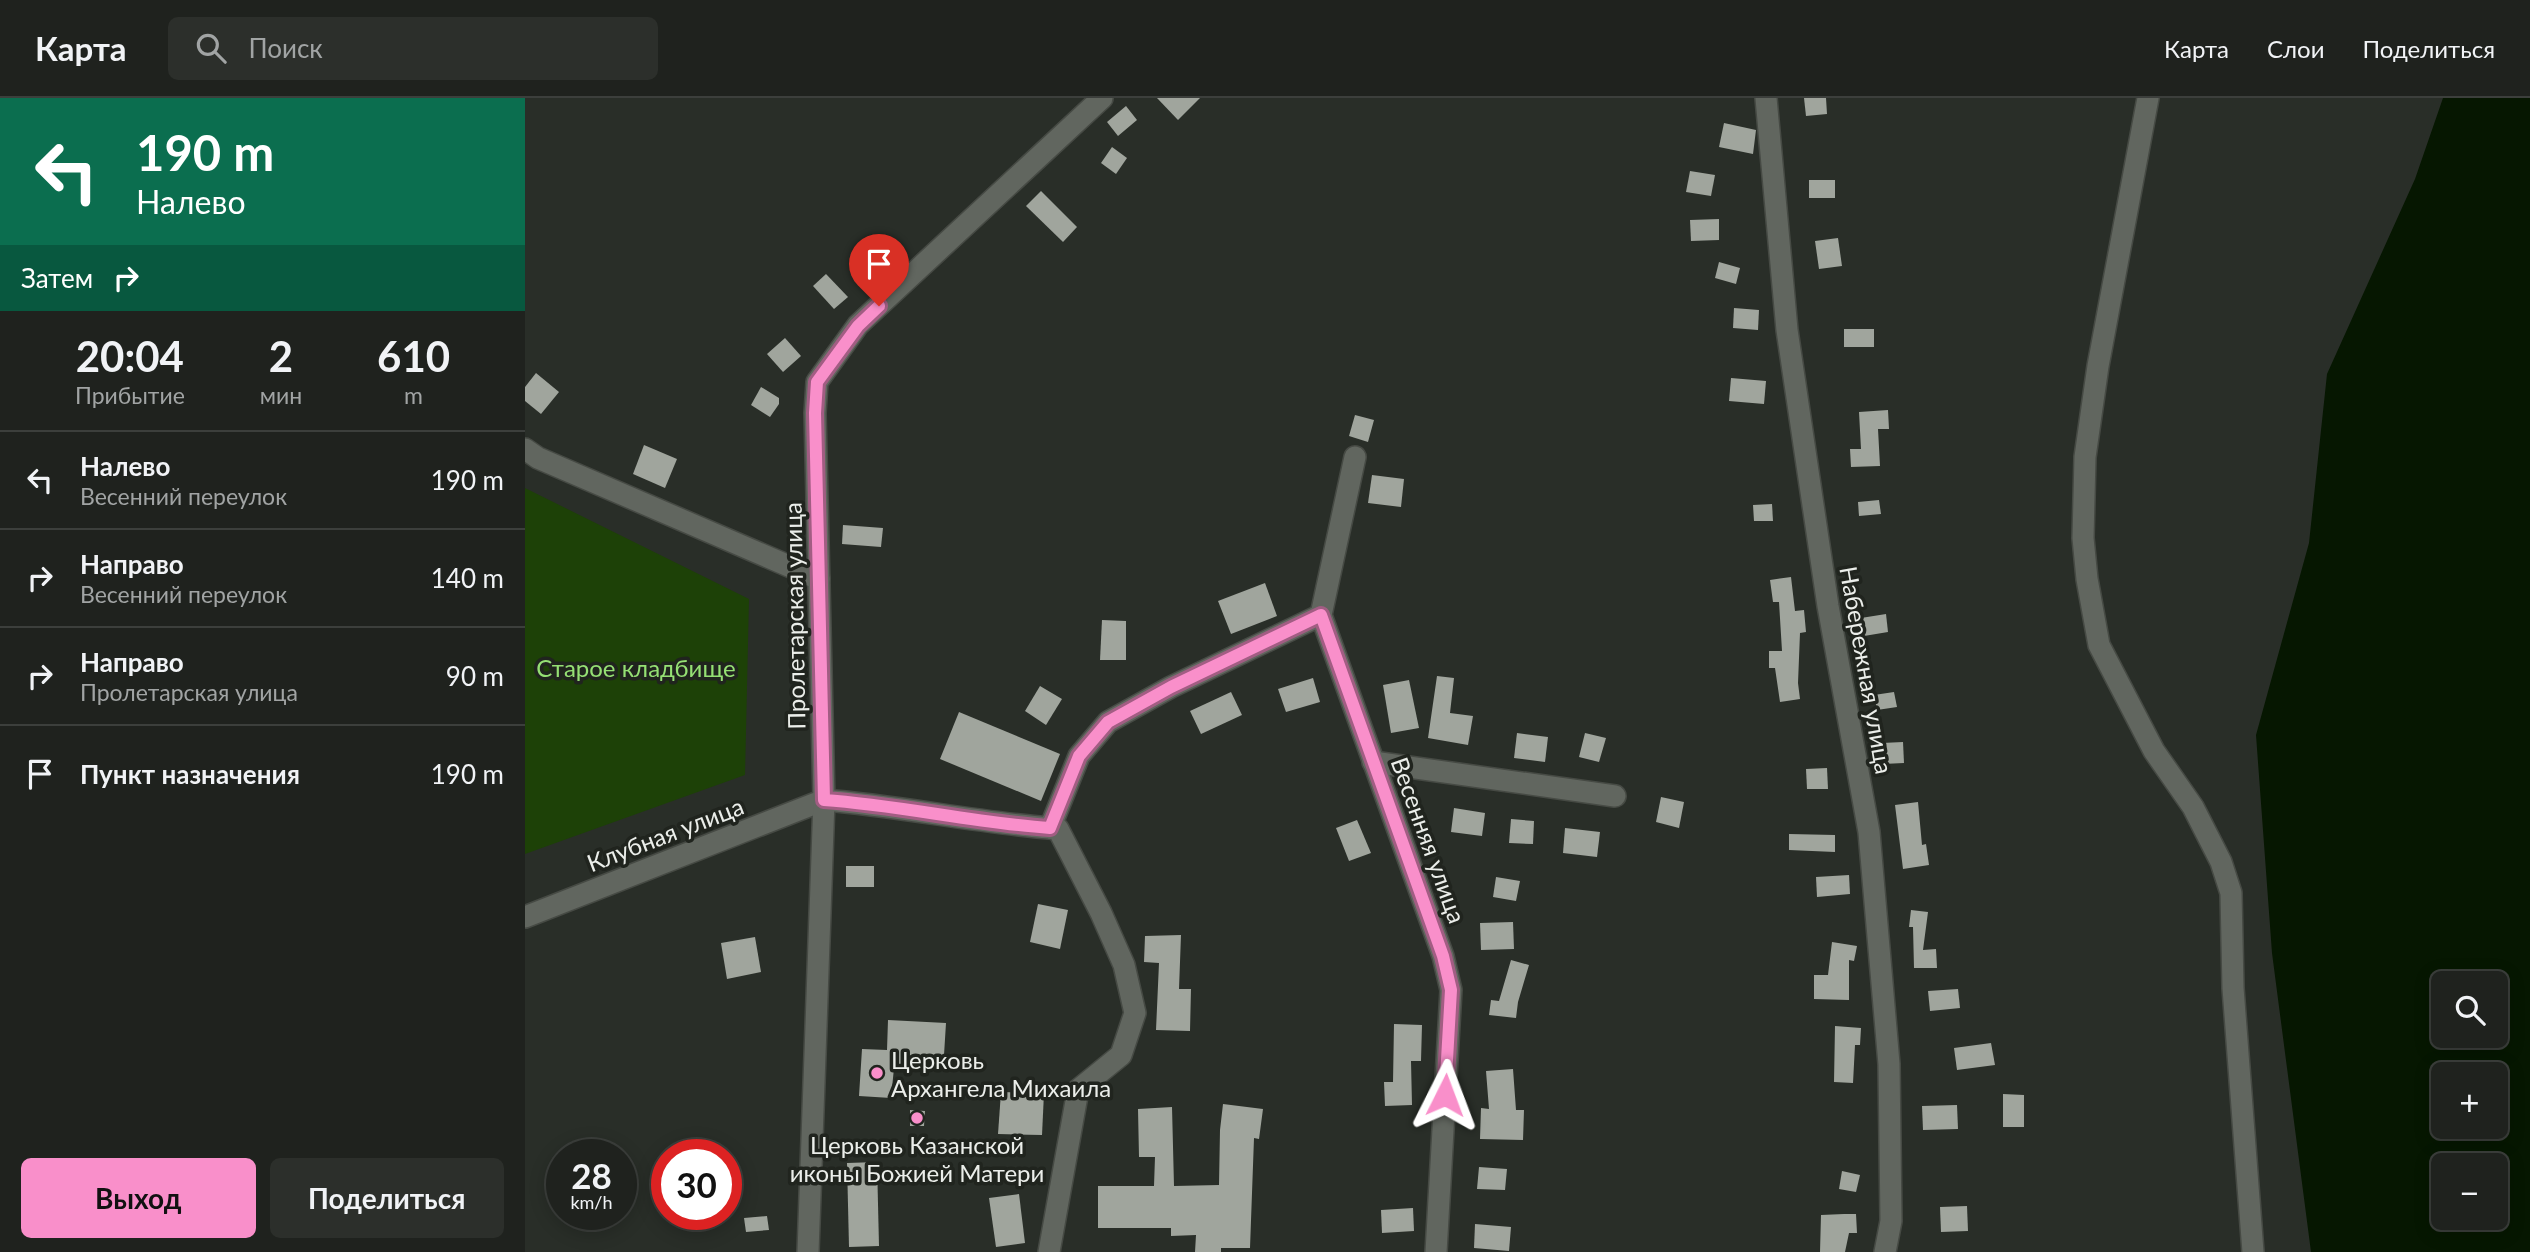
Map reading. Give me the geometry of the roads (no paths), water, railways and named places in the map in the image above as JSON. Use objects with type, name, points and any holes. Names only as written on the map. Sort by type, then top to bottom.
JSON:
[{"type":"street","name":"Пролетарская улица","points":[[808,1252],[824,800],[815,413],[817,382],[858,326],[1102,98]]},
{"type":"street","name":"Набережная улица","points":[[1766,98],[1787,330],[1828,606],[1869,832],[1889,1064],[1891,1221],[1885,1252]]},
{"type":"street","points":[[2148,98],[2098,366],[2085,457],[2083,538],[2087,579],[2099,645],[2154,751],[2193,807],[2221,862],[2231,893],[2233,988],[2253,1252]]},
{"type":"street","points":[[525,450],[538,458],[819,579]]},
{"type":"street","points":[[1050,828],[1079,756],[1108,722],[1171,687],[1321,615],[1355,457]]},
{"type":"street","name":"Весенняя улица","points":[[1321,615],[1443,956],[1451,990],[1436,1252]]},
{"type":"street","points":[[1373,762],[1615,796]]},
{"type":"street","points":[[824,800],[877,804],[996,824],[1058,829],[1101,914],[1124,965],[1135,1013],[1121,1055],[1078,1090],[1049,1252]]},
{"type":"street","name":"Клубная улица","points":[[525,917],[824,800]]},
{"type":"place","name":"Церковь Архангела Михаила","points":[[877,1073]]},
{"type":"place","name":"Церковь Казанской иконы Божией Матери","points":[[917,1118]]},
{"type":"park label","name":"Старое кладбище","points":[[636,667]]}]
